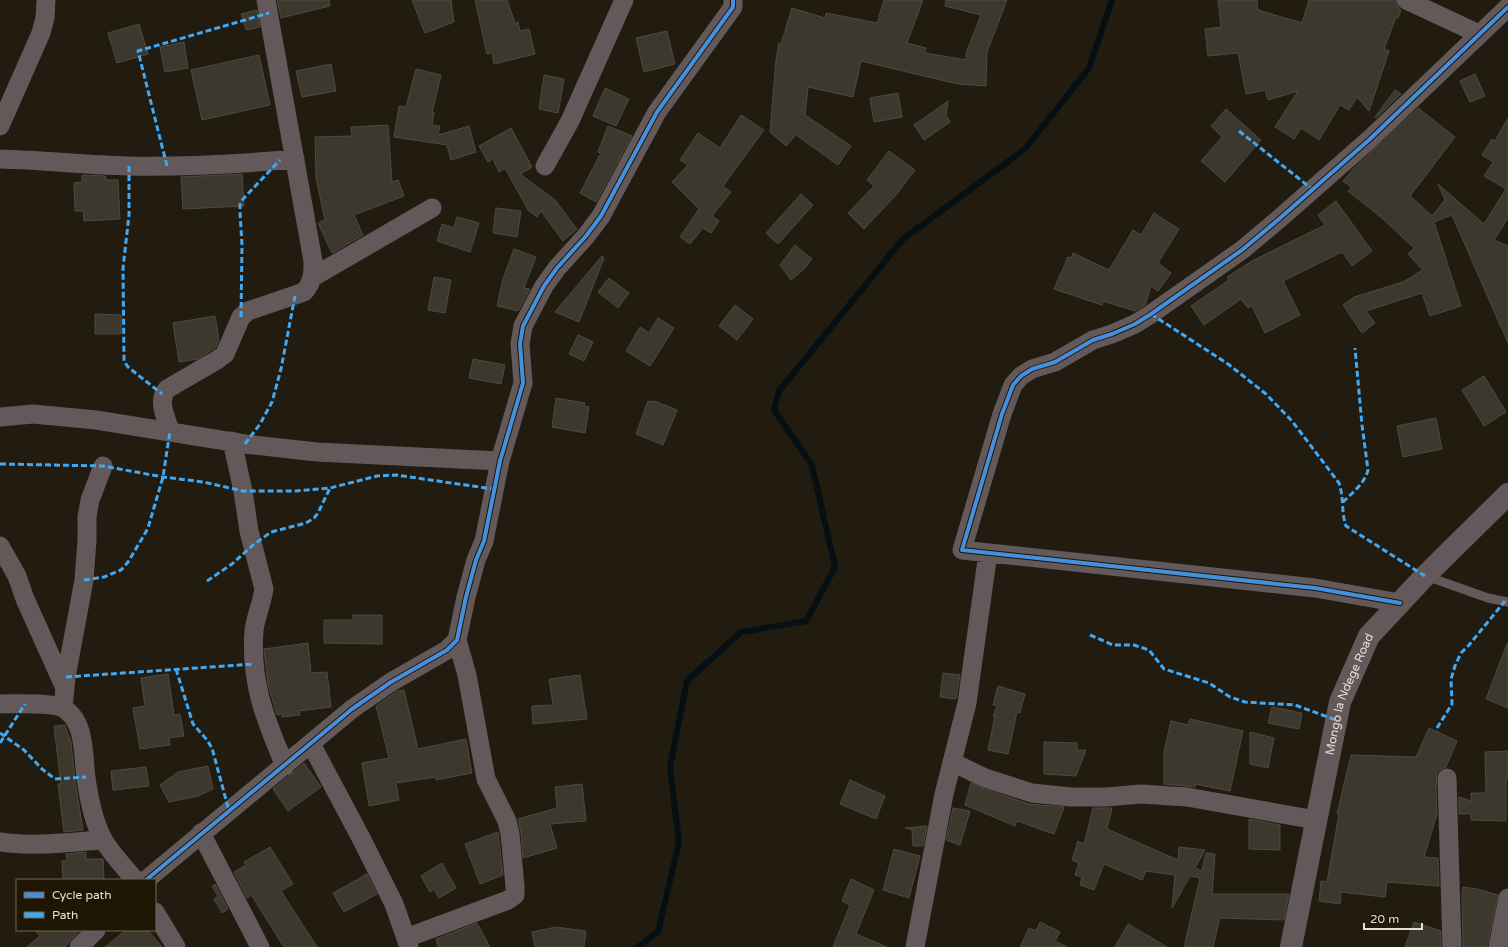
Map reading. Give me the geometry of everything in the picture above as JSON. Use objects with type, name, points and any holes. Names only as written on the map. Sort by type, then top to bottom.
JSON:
[{"type":"street","points":[[0,126],[41,33],[45,18],[46,0]]},
{"type":"street","points":[[170,431],[162,402],[162,394],[167,388],[225,354],[241,317],[248,311],[304,292],[310,285],[313,277],[313,261],[266,0]]},
{"type":"street","points":[[545,166],[570,121],[624,0]]},
{"type":"street","points":[[311,744],[390,897],[408,942],[508,900],[514,895],[516,886],[510,834],[502,810],[486,779],[467,675],[457,640],[466,597],[485,534],[500,461],[523,382],[520,335],[523,326],[544,286],[557,268],[586,236],[601,216],[657,112],[733,7],[733,0]]},
{"type":"street","points":[[1407,0],[1479,34]]},
{"type":"street","points":[[1400,603],[1315,588],[962,550],[1002,414],[1013,385],[1021,376],[1032,369],[1055,362],[1093,340],[1135,324],[1242,250],[1370,139],[1508,7]]},
{"type":"street","points":[[0,159],[40,160],[89,165],[152,166],[295,159]]},
{"type":"street","points":[[313,277],[432,208]]},
{"type":"street","points":[[0,417],[33,414],[96,420],[232,441],[317,452],[500,461]]},
{"type":"street","points":[[232,441],[243,491],[249,531],[264,589],[254,631],[254,664],[257,687],[270,731],[285,766]]},
{"type":"street","points":[[63,708],[66,677],[84,580],[87,540],[86,517],[90,500],[103,466]]},
{"type":"street","name":"Mongo la Ndege Road","points":[[1291,947],[1340,702],[1369,636],[1425,576],[1508,494]]},
{"type":"street","points":[[0,546],[17,576],[25,599],[65,688]]},
{"type":"street","points":[[915,947],[944,794],[967,703],[988,552]]},
{"type":"street","points":[[147,879],[201,833],[352,710],[391,682],[447,650],[457,640]]},
{"type":"street","points":[[0,704],[52,706],[63,708],[72,715],[80,729],[84,748],[86,778],[93,813],[103,840],[134,879]]},
{"type":"street","points":[[952,762],[985,778],[1032,793],[1071,797],[1106,797],[1141,794],[1187,797],[1316,820]]},
{"type":"street","points":[[1447,778],[1452,947]]},
{"type":"street","points":[[201,833],[260,947]]},
{"type":"street","points":[[0,842],[14,844],[103,840]]},
{"type":"street","points":[[1498,947],[1508,898]]},
{"type":"street","points":[[156,914],[176,947]]},
{"type":"street","points":[[79,947],[95,931]]},
{"type":"lane","points":[[1425,576],[1483,596],[1508,602]]},
{"type":"building","points":[[277,0],[329,0],[330,6],[281,18]]},
{"type":"building","points":[[412,0],[451,0],[454,22],[425,33]]},
{"type":"building","points":[[475,0],[507,0],[515,23],[518,22],[520,31],[529,29],[535,54],[494,64],[492,53],[487,54]]},
{"type":"building","points":[[884,0],[923,0],[907,43],[926,48],[925,53],[966,60],[966,53],[981,15],[945,6],[946,0],[1007,0],[987,52],[986,86],[958,84],[861,61],[853,97],[808,87],[805,115],[851,146],[838,165],[796,135],[786,146],[770,132],[776,60],[779,43],[781,44],[792,8],[825,18],[826,13],[877,23]]},
{"type":"building","points":[[1218,0],[1257,0],[1258,10],[1302,23],[1309,0],[1395,0],[1397,6],[1401,10],[1398,18],[1396,17],[1384,49],[1389,51],[1369,111],[1357,97],[1349,110],[1340,105],[1319,140],[1301,128],[1294,139],[1275,127],[1298,91],[1268,100],[1265,90],[1246,94],[1238,53],[1208,56],[1205,29],[1221,27]]},
{"type":"building","points":[[257,10],[260,27],[246,30],[241,14]]},
{"type":"building","points":[[139,24],[148,54],[117,63],[108,33]]},
{"type":"building","points":[[667,31],[675,64],[644,72],[636,38]]},
{"type":"building","points":[[184,42],[188,68],[165,72],[160,47]]},
{"type":"building","points":[[259,55],[270,105],[202,120],[191,70]]},
{"type":"building","points":[[331,64],[336,91],[302,97],[296,71]]},
{"type":"building","points":[[416,69],[441,75],[432,112],[434,112],[432,125],[440,126],[438,135],[469,126],[476,152],[451,160],[447,145],[394,137],[399,106],[406,107]]},
{"type":"building","points":[[1475,74],[1485,96],[1470,102],[1460,81]]},
{"type":"building","points":[[544,75],[564,79],[558,113],[539,109]]},
{"type":"building","points":[[605,88],[629,99],[616,126],[593,116]]},
{"type":"building","points":[[1395,90],[1401,94],[1376,118],[1375,117]]},
{"type":"building","points":[[898,93],[902,117],[874,122],[870,98]]},
{"type":"building","points":[[948,101],[946,115],[950,122],[924,140],[914,125]]},
{"type":"building","points":[[1418,108],[1455,137],[1410,196],[1432,216],[1445,200],[1438,184],[1484,224],[1506,189],[1484,176],[1493,162],[1482,155],[1492,139],[1495,141],[1508,118],[1508,218],[1494,240],[1508,246],[1508,343],[1452,215],[1434,222],[1461,306],[1430,316],[1422,293],[1366,311],[1375,323],[1362,333],[1343,305],[1354,297],[1403,282],[1423,270],[1408,254],[1414,248],[1383,219],[1348,191],[1352,188],[1343,181],[1354,168]]},
{"type":"building","points":[[1226,109],[1261,140],[1225,182],[1201,161],[1222,137],[1211,126]]},
{"type":"building","points":[[741,115],[764,130],[723,186],[731,192],[712,216],[719,221],[711,233],[703,228],[690,244],[680,237],[699,209],[672,182],[688,165],[680,160],[698,133],[720,148]]},
{"type":"building","points":[[388,125],[392,182],[398,180],[404,196],[354,215],[363,235],[332,253],[318,223],[325,220],[316,178],[315,137],[352,136],[351,127]]},
{"type":"building","points":[[608,126],[632,136],[596,202],[580,193],[601,153],[598,152]]},
{"type":"building","points":[[511,128],[532,167],[529,165],[531,168],[520,174],[555,200],[577,229],[563,241],[541,211],[537,217],[528,210],[505,168],[499,172],[493,159],[488,162],[479,146]]},
{"type":"building","points":[[889,151],[915,170],[896,195],[864,229],[848,213],[874,186],[867,180]]},
{"type":"building","points":[[242,174],[244,206],[183,209],[181,177]]},
{"type":"building","points":[[82,175],[105,176],[106,180],[118,180],[120,219],[84,221],[83,211],[75,211],[74,183],[82,182]]},
{"type":"building","points":[[801,194],[813,205],[778,244],[766,233]]},
{"type":"building","points":[[1336,201],[1372,251],[1352,266],[1342,252],[1283,281],[1300,315],[1265,333],[1252,306],[1248,308],[1241,299],[1204,325],[1191,306],[1229,280],[1227,277],[1252,261],[1325,225],[1318,215]]},
{"type":"building","points":[[496,208],[521,211],[517,237],[493,233]]},
{"type":"building","points":[[1154,213],[1179,229],[1158,263],[1171,273],[1158,291],[1151,286],[1145,305],[1135,311],[1103,301],[1102,305],[1054,289],[1068,257],[1071,258],[1073,253],[1109,270],[1133,230],[1141,235]]},
{"type":"building","points":[[457,217],[479,223],[470,252],[437,241],[442,224],[454,228]]},
{"type":"building","points":[[795,245],[812,259],[803,270],[791,280],[780,265]]},
{"type":"building","points":[[514,249],[536,257],[524,288],[530,289],[518,311],[497,306],[503,279]]},
{"type":"building","points":[[602,256],[604,258],[579,322],[555,312]]},
{"type":"building","points":[[434,277],[451,280],[445,313],[428,310]]},
{"type":"building","points":[[609,278],[629,293],[618,308],[598,292]]},
{"type":"building","points":[[735,305],[753,319],[737,340],[719,326]]},
{"type":"building","points":[[95,314],[121,315],[121,334],[95,334]]},
{"type":"building","points":[[215,316],[219,340],[216,347],[198,359],[179,362],[173,323]]},
{"type":"building","points":[[658,318],[674,328],[650,366],[626,351],[640,327],[649,333]]},
{"type":"building","points":[[578,335],[593,342],[584,361],[569,354]]},
{"type":"building","points":[[473,359],[505,365],[501,384],[469,378]]},
{"type":"building","points":[[1484,376],[1506,412],[1484,426],[1462,390]]},
{"type":"building","points":[[556,398],[585,403],[584,406],[589,407],[585,433],[552,427]]},
{"type":"building","points":[[648,401],[654,401],[677,410],[663,445],[636,434]]},
{"type":"building","points":[[1436,418],[1442,449],[1403,457],[1397,426]]},
{"type":"building","points":[[353,615],[382,615],[382,644],[324,643],[324,620],[353,620]]},
{"type":"building","points":[[308,643],[311,673],[327,672],[331,707],[299,711],[300,715],[282,717],[282,714],[277,715],[268,685],[264,649]]},
{"type":"building","points":[[1508,644],[1508,708],[1486,699]]},
{"type":"building","points":[[943,673],[960,675],[956,699],[940,697]]},
{"type":"building","points":[[168,674],[174,715],[180,714],[184,736],[169,738],[170,745],[140,749],[133,708],[145,706],[141,678]]},
{"type":"building","points":[[580,675],[587,719],[533,724],[532,706],[553,705],[549,679]]},
{"type":"building","points":[[998,686],[1025,694],[1020,713],[1017,712],[1008,754],[988,750],[995,716],[993,716],[997,706],[993,705]]},
{"type":"building","points":[[404,690],[418,749],[466,739],[472,773],[436,780],[436,777],[396,783],[399,800],[369,806],[362,763],[389,758],[376,706],[397,691]]},
{"type":"building","points":[[1272,707],[1302,713],[1299,729],[1268,723]]},
{"type":"building","points":[[1190,719],[1243,731],[1230,791],[1195,784],[1195,787],[1164,784],[1164,752],[1171,721],[1188,725]]},
{"type":"building","points":[[65,725],[71,742],[83,830],[64,832],[58,784],[61,784],[54,726]]},
{"type":"building","points":[[1429,728],[1457,741],[1446,767],[1437,773],[1437,814],[1424,857],[1438,858],[1439,886],[1387,882],[1385,897],[1341,892],[1340,904],[1319,901],[1321,881],[1327,882],[1339,814],[1337,814],[1351,755],[1416,757]]},
{"type":"building","points":[[1250,732],[1274,738],[1268,768],[1250,764]]},
{"type":"building","points":[[1044,742],[1077,743],[1077,750],[1086,750],[1076,776],[1044,774]]},
{"type":"building","points":[[1508,751],[1506,821],[1471,820],[1471,814],[1459,814],[1459,797],[1471,801],[1471,793],[1486,793],[1485,752]]},
{"type":"building","points":[[304,763],[321,787],[288,811],[273,789]]},
{"type":"building","points":[[208,766],[213,789],[198,796],[169,802],[160,785],[178,772]]},
{"type":"building","points":[[146,767],[149,786],[113,790],[111,771]]},
{"type":"building","points":[[850,780],[885,796],[876,819],[840,804]]},
{"type":"building","points":[[971,783],[1029,804],[1064,807],[1054,834],[1017,821],[1015,826],[965,805]]},
{"type":"building","points":[[582,784],[586,821],[550,824],[557,848],[523,858],[518,819],[557,808],[555,787]]},
{"type":"building","points":[[953,808],[970,811],[960,845],[946,840]]},
{"type":"building","points":[[1093,808],[1112,808],[1107,829],[1178,860],[1179,847],[1205,850],[1195,868],[1202,871],[1206,853],[1215,854],[1212,894],[1289,894],[1284,920],[1220,918],[1213,947],[1184,947],[1200,878],[1190,876],[1172,908],[1175,875],[1146,871],[1142,880],[1104,864],[1094,890],[1080,885],[1082,877],[1075,875],[1079,863],[1072,860],[1078,841],[1084,844]]},
{"type":"building","points":[[1249,819],[1280,825],[1280,850],[1249,849]]},
{"type":"building","points":[[927,826],[923,846],[913,846],[912,830],[905,828]]},
{"type":"building","points":[[498,832],[503,875],[480,884],[465,844]]},
{"type":"building","points":[[270,847],[293,884],[281,891],[317,947],[284,947],[251,895],[247,898],[234,872],[246,865],[244,862]]},
{"type":"building","points":[[894,849],[920,856],[909,898],[883,890]]},
{"type":"building","points":[[86,852],[86,859],[103,859],[104,879],[63,879],[62,861],[67,861],[66,854]]},
{"type":"building","points":[[442,863],[456,888],[439,898],[434,889],[430,892],[421,876]]},
{"type":"building","points":[[367,874],[377,894],[344,912],[333,893]]},
{"type":"building","points":[[851,879],[874,890],[856,934],[887,947],[833,947],[850,905],[842,901]]},
{"type":"building","points":[[215,884],[228,909],[222,913],[214,899],[218,896],[212,886]]},
{"type":"building","points":[[1463,887],[1498,895],[1487,947],[1463,947]]},
{"type":"building","points":[[1040,922],[1060,932],[1055,941],[1067,947],[1020,947],[1029,928],[1036,931]]},
{"type":"building","points":[[1414,922],[1441,931],[1441,947],[1405,947]]},
{"type":"building","points":[[477,923],[490,947],[438,947],[436,939]]},
{"type":"building","points":[[1128,924],[1167,947],[1115,947]]},
{"type":"building","points":[[556,927],[586,931],[584,947],[535,947],[532,932]]},
{"type":"building","points":[[36,931],[79,931],[65,947],[27,947],[40,936]]},
{"type":"building","points":[[125,931],[149,931],[162,947],[105,947]]},
{"type":"waterway","points":[[638,947],[658,932],[679,842],[670,767],[687,681],[741,632],[806,621],[835,567],[812,465],[774,410],[779,391],[903,239],[1025,149],[1089,68],[1112,0]]},
{"type":"marked path","points":[[167,166],[138,51],[269,13]]},
{"type":"marked path","points":[[1239,131],[1312,189]]},
{"type":"marked path","points":[[241,317],[242,245],[240,205],[243,199],[280,160]]},
{"type":"marked path","points":[[129,166],[129,215],[123,268],[124,361],[128,367],[162,394]]},
{"type":"marked path","points":[[245,444],[260,424],[272,402],[281,369],[295,296]]},
{"type":"marked path","points":[[1151,314],[1228,364],[1266,394],[1292,421],[1339,483],[1346,526],[1425,576]]},
{"type":"marked path","points":[[1343,502],[1361,483],[1368,470],[1355,348]]},
{"type":"marked path","points":[[84,580],[104,577],[121,570],[128,562],[143,537],[148,528],[163,477],[170,431]]},
{"type":"marked path","points":[[0,464],[103,466],[163,477],[203,482],[243,491],[296,491],[330,488],[377,476],[396,475],[493,489]]},
{"type":"marked path","points":[[207,581],[232,564],[253,545],[271,532],[306,523],[314,518],[330,488]]},
{"type":"marked path","points":[[1437,728],[1452,704],[1451,679],[1461,653],[1505,601]]},
{"type":"marked path","points":[[1090,635],[1113,645],[1134,645],[1149,650],[1164,669],[1209,683],[1230,697],[1245,702],[1295,705],[1336,720]]},
{"type":"marked path","points":[[66,677],[254,664]]},
{"type":"marked path","points":[[176,669],[193,724],[212,748],[229,811]]},
{"type":"marked path","points":[[0,743],[25,704]]},
{"type":"marked path","points":[[0,733],[24,750],[42,769],[55,779],[86,777]]},
{"type":"cycle path","points":[[147,879],[352,709],[391,682],[447,650],[457,640],[476,560],[484,541],[500,461],[523,383],[520,344],[523,326],[544,286],[557,268],[586,236],[601,216],[657,112],[733,7],[733,0]]},
{"type":"cycle path","points":[[1400,603],[1315,588],[962,550],[1002,414],[1013,385],[1021,376],[1032,369],[1055,362],[1093,340],[1135,324],[1242,250],[1370,139],[1508,7]]}]
